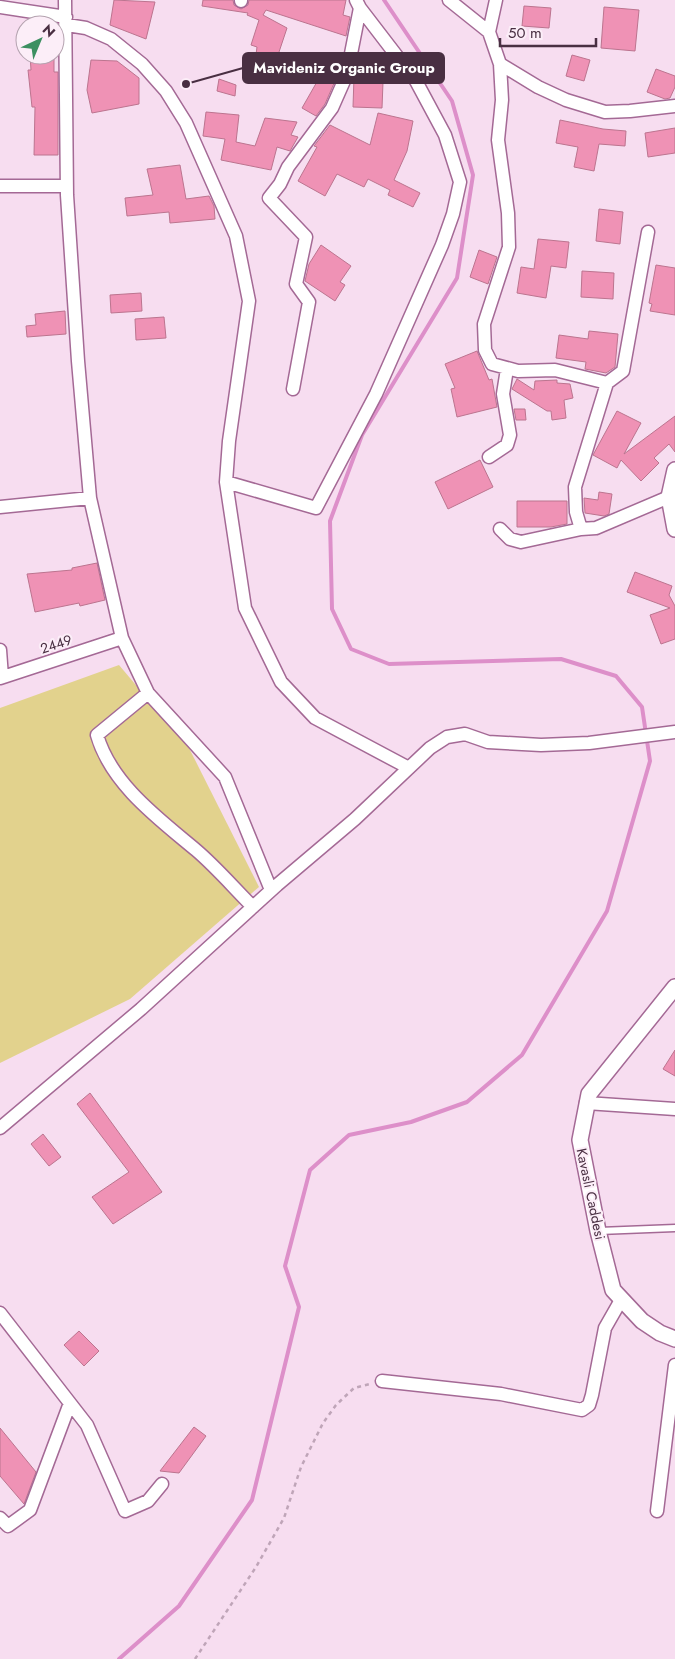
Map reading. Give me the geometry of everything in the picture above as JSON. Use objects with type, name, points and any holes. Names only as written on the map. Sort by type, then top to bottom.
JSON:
[{"type":"street","points":[[65,0],[67,186],[78,361],[90,498],[122,638],[148,693],[225,777],[271,890]]},
{"type":"street","points":[[449,0],[489,32]]},
{"type":"street","points":[[496,0],[489,32],[500,64],[502,100],[498,140],[508,213],[509,247],[484,324],[486,350],[492,364],[518,372],[555,370],[607,384]]},
{"type":"street","points":[[226,482],[316,508],[376,394],[442,245],[453,214],[460,182],[445,135],[416,82],[358,4]]},
{"type":"street","points":[[293,388],[308,302],[296,284],[306,237],[269,198],[280,184],[288,167],[332,108],[347,74],[358,4]]},
{"type":"street","points":[[0,8],[66,21],[111,39],[142,64],[166,91],[186,123],[236,236],[249,301],[229,441],[226,482],[245,608],[281,682],[315,718],[410,768]]},
{"type":"street","points":[[500,64],[538,87],[566,100],[604,112],[630,112],[675,106]]},
{"type":"street","points":[[0,186],[67,186]]},
{"type":"street","points":[[580,529],[576,512],[576,487],[607,384],[623,370],[626,362],[648,232]]},
{"type":"street","points":[[489,457],[507,445],[510,435],[504,394],[507,368]]},
{"type":"street","points":[[675,470],[669,497],[675,529]]},
{"type":"street","points":[[500,529],[510,539],[521,542],[580,529],[596,528],[669,497]]},
{"type":"street","points":[[0,507],[90,498]]},
{"type":"street","name":"2449","points":[[1,678],[122,638]]},
{"type":"street","points":[[0,650],[1,678]]},
{"type":"street","points":[[148,693],[97,735],[100,747],[115,772],[140,801],[175,836],[196,850],[253,907]]},
{"type":"street","points":[[0,1128],[141,1009],[271,890],[355,819],[430,748],[448,737],[465,734],[488,742],[541,745],[589,743],[655,733],[675,732]]},
{"type":"street","name":"Kavasli Caddesi","points":[[675,987],[588,1094],[580,1140],[598,1231],[613,1290],[642,1321],[660,1333],[675,1339]]},
{"type":"street","points":[[586,1103],[675,1109]]},
{"type":"street","points":[[382,1381],[501,1394],[582,1410],[589,1405],[592,1395],[605,1328],[621,1300]]},
{"type":"street","points":[[0,1313],[87,1425],[125,1510],[148,1501],[162,1484]]},
{"type":"street","points":[[657,1511],[675,1365]]},
{"type":"street","points":[[0,1518],[8,1526],[30,1510],[70,1403]]},
{"type":"lane","points":[[598,1231],[675,1228]]},
{"type":"path","points":[[195,1659],[256,1566],[284,1518],[301,1467],[323,1423],[336,1405],[354,1388],[382,1381]]},
{"type":"shaded area","points":[[119,665],[189,748],[259,887],[130,999],[0,1063],[0,708]]},
{"type":"building","points":[[114,0],[155,2],[146,39],[110,25]]},
{"type":"building","points":[[203,0],[233,0],[234,5],[241,9],[248,5],[249,0],[346,0],[343,15],[350,17],[346,36],[266,10],[263,15],[287,28],[278,55],[275,54],[273,72],[254,70],[257,47],[251,45],[259,20],[247,15],[248,13],[202,6]]},
{"type":"building","points":[[524,6],[551,8],[549,28],[522,26]]},
{"type":"building","points":[[604,7],[639,10],[635,51],[601,48]]},
{"type":"building","points":[[363,55],[388,58],[391,62],[389,82],[383,82],[382,108],[353,107],[354,77],[358,62],[362,63]]},
{"type":"building","points":[[572,55],[590,60],[584,81],[566,76]]},
{"type":"building","points":[[91,60],[117,61],[139,78],[139,104],[92,113],[87,90]]},
{"type":"building","points":[[31,65],[54,65],[54,72],[58,72],[58,155],[34,155],[35,107],[32,107],[28,70],[31,70]]},
{"type":"building","points":[[656,69],[675,76],[675,87],[670,98],[665,99],[647,92]]},
{"type":"building","points":[[322,73],[335,81],[325,104],[316,116],[302,108]]},
{"type":"building","points":[[219,79],[236,85],[235,96],[217,91]]},
{"type":"building","points":[[206,112],[239,115],[236,142],[255,146],[265,118],[297,122],[291,135],[298,137],[290,151],[277,147],[271,170],[221,160],[225,139],[203,136]]},
{"type":"building","points":[[378,113],[413,121],[407,151],[394,180],[420,193],[413,207],[388,195],[390,190],[368,179],[364,187],[337,174],[325,196],[298,181],[317,147],[314,146],[330,125],[370,145]]},
{"type":"building","points":[[560,120],[603,129],[626,131],[625,146],[599,144],[594,171],[574,167],[578,147],[556,143]]},
{"type":"building","points":[[675,128],[675,153],[648,157],[645,133]]},
{"type":"building","points":[[180,165],[186,199],[209,196],[214,206],[215,219],[170,223],[169,212],[127,216],[125,198],[153,195],[147,169]]},
{"type":"building","points":[[599,209],[623,212],[620,244],[596,241]]},
{"type":"building","points":[[538,239],[569,242],[566,268],[551,266],[546,298],[517,293],[521,267],[534,269]]},
{"type":"building","points":[[321,245],[351,266],[340,282],[345,285],[335,301],[305,281],[309,264]]},
{"type":"building","points":[[479,250],[497,257],[488,284],[470,277]]},
{"type":"building","points":[[656,265],[675,268],[675,315],[650,311],[652,304],[649,303]]},
{"type":"building","points":[[582,271],[614,273],[613,299],[581,297]]},
{"type":"building","points":[[141,293],[142,311],[111,313],[110,295]]},
{"type":"building","points":[[65,311],[66,334],[27,337],[26,326],[36,325],[35,314]]},
{"type":"building","points":[[164,317],[166,338],[136,340],[135,319]]},
{"type":"building","points":[[589,331],[618,334],[615,367],[606,373],[585,369],[586,362],[556,358],[559,335],[588,339]]},
{"type":"building","points":[[477,351],[489,380],[492,379],[497,407],[457,417],[451,389],[455,388],[445,364]]},
{"type":"building","points":[[517,379],[534,390],[535,381],[557,380],[557,383],[570,384],[573,398],[564,400],[566,418],[552,420],[551,411],[547,411],[512,389]]},
{"type":"building","points":[[514,409],[525,409],[526,420],[516,420]]},
{"type":"building","points":[[617,411],[641,423],[624,454],[675,416],[675,452],[669,444],[654,458],[659,463],[641,481],[621,460],[617,468],[593,455]]},
{"type":"building","points":[[480,460],[493,487],[448,509],[435,482]]},
{"type":"building","points":[[599,492],[612,494],[609,514],[604,516],[585,513],[584,498],[598,500]]},
{"type":"building","points":[[517,501],[567,501],[567,524],[551,527],[517,527]]},
{"type":"building","points":[[97,563],[105,600],[80,606],[79,603],[35,612],[27,574],[72,570],[72,568]]},
{"type":"building","points":[[635,572],[672,586],[669,595],[675,606],[675,639],[661,644],[650,615],[670,608],[627,592]]},
{"type":"building","points":[[675,1050],[675,1076],[663,1069]]},
{"type":"building","points":[[90,1093],[162,1192],[113,1224],[92,1197],[129,1172],[77,1104]]},
{"type":"building","points":[[43,1134],[61,1157],[49,1166],[31,1144]]},
{"type":"building","points":[[79,1331],[99,1351],[84,1366],[64,1345]]},
{"type":"building","points":[[194,1427],[206,1436],[179,1473],[160,1471]]},
{"type":"building","points":[[0,1428],[36,1472],[24,1504],[0,1476]]},
{"type":"waterway","points":[[119,1659],[179,1606],[252,1500],[299,1307],[285,1266],[310,1170],[349,1135],[411,1122],[467,1102],[522,1055],[607,911],[650,761],[642,707],[616,676],[561,659],[389,664],[351,649],[332,609],[330,521],[362,435],[457,278],[473,175],[452,101],[384,0]]},
{"type":"place","name":"Mavideniz Organic Group","points":[[186,84]]}]
